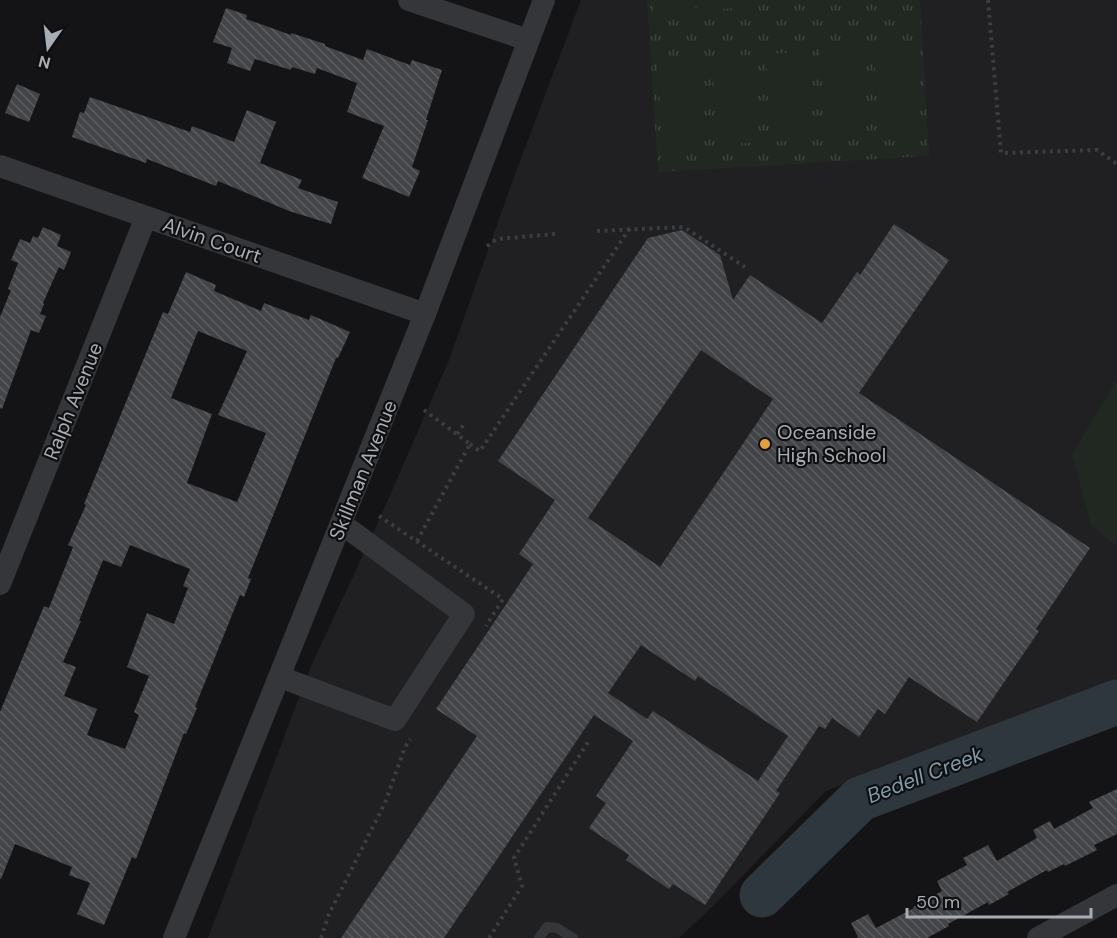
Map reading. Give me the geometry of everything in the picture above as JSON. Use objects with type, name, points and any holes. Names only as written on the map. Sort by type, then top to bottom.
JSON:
[{"type":"street","points":[[409,0],[528,40]]},
{"type":"street","name":"Skillman Avenue","points":[[174,938],[425,314],[544,0]]},
{"type":"street","name":"Alvin Court","points":[[0,166],[425,314]]},
{"type":"street","name":"Ralph Avenue","points":[[0,584],[146,217]]},
{"type":"street","points":[[280,677],[395,720],[464,614],[342,524]]},
{"type":"street","points":[[1038,938],[1117,895]]},
{"type":"lane","points":[[539,938],[547,927],[557,928],[573,938]]},
{"type":"path","points":[[988,0],[1000,153],[1097,150],[1117,164]]},
{"type":"path","points":[[597,231],[684,227],[745,267]]},
{"type":"path","points":[[424,410],[480,451],[630,228]]},
{"type":"path","points":[[487,246],[497,239],[555,234]]},
{"type":"path","points":[[457,434],[465,423]]},
{"type":"path","points":[[417,541],[470,444]]},
{"type":"path","points":[[379,516],[503,599]]},
{"type":"path","points":[[489,938],[522,886],[514,858],[590,739]]},
{"type":"path","points":[[321,938],[329,914],[385,803],[405,747]]},
{"type":"shaded area","name":"Oceanside High School","points":[[581,0],[1117,0],[1117,690],[1049,706],[826,791],[679,938],[208,938],[311,666],[376,527],[449,360],[514,177]]},
{"type":"green space","points":[[647,0],[920,0],[929,156],[658,172]]},
{"type":"green space","points":[[654,0],[695,0],[696,11],[655,13]]},
{"type":"green space","points":[[709,0],[749,0],[749,7],[709,10]]},
{"type":"green space","points":[[914,46],[920,133],[879,135],[874,48]]},
{"type":"green space","points":[[860,48],[865,136],[825,138],[820,50]]},
{"type":"green space","points":[[806,52],[811,139],[771,142],[766,54]]},
{"type":"green space","points":[[752,55],[757,142],[717,145],[712,57]]},
{"type":"green space","points":[[698,58],[704,145],[663,148],[657,61]]},
{"type":"green space","points":[[1117,380],[1117,546],[1091,525],[1072,454]]},
{"type":"building","points":[[226,8],[247,15],[246,19],[325,44],[325,46],[363,60],[367,49],[410,65],[412,60],[442,70],[412,167],[420,171],[409,197],[362,178],[384,126],[347,112],[357,83],[317,68],[315,74],[292,67],[291,70],[255,59],[250,71],[227,63],[232,48],[213,42]]},
{"type":"building","points":[[17,84],[40,94],[29,122],[5,113]]},
{"type":"building","points":[[90,97],[190,132],[192,126],[234,142],[247,110],[276,122],[260,163],[302,180],[298,188],[338,202],[331,224],[289,211],[218,181],[216,186],[147,159],[146,163],[72,137],[80,112],[84,113]]},
{"type":"building","points":[[894,224],[949,260],[859,393],[1090,548],[1036,629],[1039,631],[977,722],[909,677],[885,714],[878,709],[859,737],[832,718],[825,729],[819,726],[776,791],[780,793],[705,905],[673,884],[669,889],[626,860],[629,855],[589,828],[606,803],[596,796],[633,741],[594,715],[444,938],[341,938],[477,736],[436,709],[533,564],[519,554],[555,500],[498,461],[648,238],[682,230],[720,255],[733,300],[750,275],[822,323],[857,272],[860,275]],"holes":[[[701,350],[773,399],[660,567],[588,518]],[[641,645],[695,681],[698,676],[788,736],[758,781],[653,711],[647,719],[608,693]]]},
{"type":"building","points":[[43,227],[61,235],[57,246],[71,252],[64,270],[59,267],[43,303],[40,314],[46,316],[39,333],[31,330],[2,409],[0,408],[0,317],[11,290],[8,289],[18,263],[11,260],[20,239],[30,243],[33,236],[38,238]]},
{"type":"building","points":[[186,272],[216,285],[214,291],[261,311],[264,303],[309,320],[311,315],[350,332],[336,358],[248,578],[251,579],[244,597],[240,595],[136,859],[132,857],[104,925],[77,914],[90,883],[69,875],[72,867],[15,844],[0,879],[0,712],[44,606],[49,608],[73,547],[68,545],[163,312],[168,314]],"holes":[[[198,331],[247,351],[218,415],[266,433],[237,502],[187,483],[212,414],[171,398]],[[130,545],[190,569],[183,586],[188,588],[174,624],[147,613],[127,667],[149,676],[134,712],[139,715],[125,749],[87,735],[97,709],[64,696],[76,667],[63,662],[103,560],[121,567]]]},
{"type":"building","points":[[1117,789],[1117,834],[1094,845],[1097,850],[1065,866],[1064,864],[1048,872],[1047,870],[1007,892],[1009,894],[989,905],[988,902],[927,938],[857,938],[851,923],[868,914],[876,928],[914,908],[942,891],[937,881],[967,865],[963,858],[988,845],[997,861],[1037,838],[1033,830],[1050,821],[1054,829],[1093,808],[1089,802]]},
{"type":"waterway","name":"Bedell Creek","points":[[762,895],[860,799],[1117,702]]},
{"type":"place","name":"Oceanside High School","points":[[765,444]]}]
